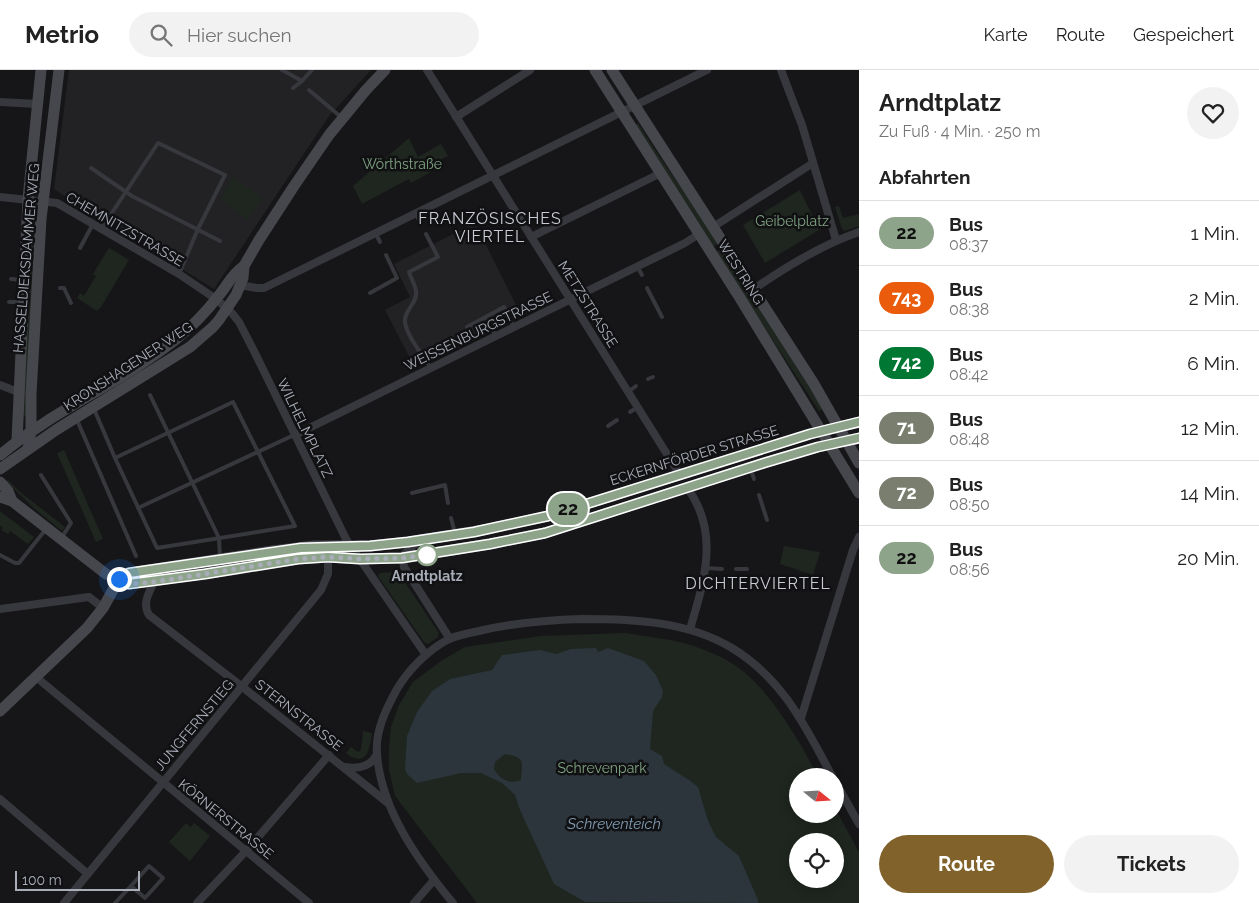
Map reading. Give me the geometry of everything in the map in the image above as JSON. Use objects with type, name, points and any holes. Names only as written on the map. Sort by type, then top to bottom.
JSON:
[{"type":"main road","name":"HASSELDIEKSDAMMER WEG","points":[[17,441],[28,199],[41,70]]},
{"type":"main road","name":"HASSELDIEKSDAMMER WEG","points":[[28,449],[31,431],[31,386],[42,287],[44,201],[59,70]]},
{"type":"main road","name":"KRONSHAGENER WEG","points":[[0,469],[93,407],[190,347],[213,327],[227,308],[240,285],[244,266],[266,228],[342,118],[384,70]]},
{"type":"main road","name":"WESTRING","points":[[595,70],[700,234],[859,493]]},
{"type":"main road","name":"WESTRING","points":[[612,70],[814,384],[859,463]]},
{"type":"main road","name":"KRONSHAGENER WEG","points":[[0,454],[31,431],[167,346],[194,324],[216,299],[234,272],[244,266]]},
{"type":"main road","name":"ECKERNFÖRDER STRASSE","points":[[119,579],[129,573],[314,546],[370,546],[455,535],[548,516],[678,471],[859,422]]},
{"type":"main road","name":"ECKERNFÖRDER STRASSE","points":[[119,579],[129,584],[154,582],[298,559],[328,562],[402,558],[465,549],[545,533],[830,444],[859,438]]},
{"type":"main road","points":[[0,482],[8,491],[12,500]]},
{"type":"main road","points":[[0,497],[12,500],[106,574],[119,579],[103,608],[88,628],[0,711]]},
{"type":"street","name":"METZSTRASSE","points":[[427,70],[678,471]]},
{"type":"street","points":[[456,117],[530,70]]},
{"type":"street","points":[[240,285],[264,288],[707,70]]},
{"type":"street","points":[[781,70],[802,125],[836,240]]},
{"type":"street","points":[[0,102],[37,104]]},
{"type":"street","points":[[712,227],[813,163]]},
{"type":"street","points":[[531,237],[660,173]]},
{"type":"street","name":"CHEMNITZSTRASSE","points":[[0,197],[56,203],[175,272],[227,308]]},
{"type":"street","points":[[754,289],[810,253],[836,240],[859,232]]},
{"type":"street","name":"WEISSENBURGSTRASSE","points":[[295,435],[700,234]]},
{"type":"street","name":"WILHELMPLATZ","points":[[227,308],[239,322],[350,546],[360,559]]},
{"type":"street","points":[[0,385],[18,392]]},
{"type":"street","points":[[688,488],[697,502],[703,520],[706,543],[704,584],[690,629]]},
{"type":"street","points":[[801,718],[853,550],[859,537]]},
{"type":"street","points":[[420,540],[404,553],[402,558],[406,571],[450,639]]},
{"type":"street","points":[[360,559],[426,654]]},
{"type":"street","name":"JUNGFERNSTIEG","points":[[64,903],[321,590],[326,582],[328,562]]},
{"type":"street","name":"STERNSTRASSE","points":[[154,582],[147,600],[146,610],[148,615],[243,687],[388,804]]},
{"type":"street","points":[[0,609],[89,597],[103,608]]},
{"type":"street","points":[[453,903],[434,880],[403,832],[388,804],[377,754],[381,726],[387,706],[405,676],[426,654],[450,639],[502,626],[570,619],[666,623],[690,629],[707,635],[732,648],[760,669],[780,690],[801,718],[828,768]]},
{"type":"street","name":"KÖRNERSTRASSE","points":[[36,677],[309,903]]},
{"type":"street","name":"STERNSTRASSE","points":[[343,766],[353,768],[364,766],[372,761],[377,754]]},
{"type":"street","points":[[197,903],[246,852],[329,755]]},
{"type":"street","points":[[844,797],[859,824]]},
{"type":"street","points":[[0,799],[88,874]]},
{"type":"street","points":[[414,903],[434,880]]},
{"type":"lane","points":[[282,70],[302,81]]},
{"type":"lane","points":[[293,88],[312,70]]},
{"type":"lane","points":[[309,90],[342,118]]},
{"type":"lane","points":[[101,229],[158,143],[225,175],[185,258],[175,272]]},
{"type":"lane","points":[[92,168],[126,192],[220,241]]},
{"type":"lane","points":[[416,214],[420,222]]},
{"type":"lane","points":[[80,248],[93,224]]},
{"type":"lane","points":[[376,234],[380,242]]},
{"type":"lane","points":[[426,234],[438,257],[409,272],[416,290],[416,297],[409,307],[405,322],[417,350],[431,368]]},
{"type":"lane","points":[[370,293],[397,278],[386,255]]},
{"type":"lane","points":[[175,272],[185,258]]},
{"type":"lane","points":[[637,266],[642,275]]},
{"type":"lane","points":[[11,279],[24,280]]},
{"type":"lane","points":[[60,288],[64,288],[71,303]]},
{"type":"lane","points":[[648,288],[662,317]]},
{"type":"lane","points":[[9,302],[23,302]]},
{"type":"lane","points":[[467,327],[504,307],[514,327]]},
{"type":"lane","points":[[486,317],[496,336]]},
{"type":"lane","points":[[648,379],[653,376]]},
{"type":"lane","points":[[628,392],[636,386]]},
{"type":"lane","points":[[150,395],[219,538],[220,559]]},
{"type":"lane","points":[[93,407],[115,458],[157,548],[295,526],[233,402],[115,458]]},
{"type":"lane","points":[[630,412],[638,407]]},
{"type":"lane","points":[[76,418],[136,556]]},
{"type":"lane","points":[[608,426],[617,420]]},
{"type":"lane","points":[[138,508],[295,435]]},
{"type":"lane","points":[[751,468],[754,479]]},
{"type":"lane","points":[[41,475],[71,523],[61,538]]},
{"type":"lane","points":[[412,493],[445,486],[448,503]]},
{"type":"lane","points":[[759,495],[767,520]]},
{"type":"lane","points":[[451,518],[455,535]]},
{"type":"lane","points":[[0,554],[19,563],[47,528]]},
{"type":"lane","points":[[706,568],[722,569]]},
{"type":"lane","points":[[736,569],[747,568]]},
{"type":"lane","points":[[115,903],[149,866],[163,878],[145,898],[131,886]]},
{"type":"shaded area","points":[[69,70],[371,70],[329,116],[214,289],[54,189]]},
{"type":"shaded area","points":[[475,223],[520,313],[414,366],[385,310],[410,297],[394,264]]},
{"type":"green space","points":[[638,123],[719,243],[712,247],[635,125]]},
{"type":"green space","name":"Wörthstraße","points":[[409,138],[418,157],[441,144],[448,156],[442,159],[429,173],[411,183],[409,179],[362,204],[353,186]]},
{"type":"green space","points":[[232,177],[263,198],[248,220],[220,200]]},
{"type":"green space","name":"Geibelplatz","points":[[800,190],[819,230],[765,263],[743,225]]},
{"type":"green space","points":[[839,206],[843,218],[859,214],[859,226],[845,231],[842,229],[835,207]]},
{"type":"green space","points":[[31,221],[37,221],[26,415],[23,417]]},
{"type":"green space","points":[[109,248],[129,260],[97,311],[77,298],[80,293],[84,296],[96,276],[93,274]]},
{"type":"green space","points":[[722,248],[823,409],[819,411],[716,252]]},
{"type":"green space","points":[[64,450],[103,539],[96,542],[57,453]]},
{"type":"green space","points":[[8,480],[20,492],[65,527],[62,531],[35,509],[6,481]]},
{"type":"green space","points":[[0,511],[34,537],[28,544],[10,531],[8,534],[1,530],[3,528],[0,525]]},
{"type":"green space","points":[[784,546],[820,552],[813,575],[780,564]]},
{"type":"green space","points":[[397,572],[439,633],[438,637],[428,644],[424,642],[378,576],[380,573]]},
{"type":"green space","name":"Schrevenpark","points":[[626,633],[694,646],[728,661],[759,686],[781,715],[813,768],[789,768],[789,823],[843,823],[859,852],[859,903],[477,903],[395,796],[389,770],[391,727],[399,705],[413,682],[441,661],[465,647],[541,636]]},
{"type":"green space","points":[[363,731],[372,733],[370,745],[366,755],[358,759],[346,753],[351,747],[358,752],[361,750]]},
{"type":"green space","points":[[186,823],[191,827],[194,823],[210,836],[190,861],[169,842]]},
{"type":"water","name":"Schreventeich","points":[[596,648],[598,652],[608,648],[644,661],[656,675],[663,691],[662,697],[653,711],[650,749],[662,756],[664,764],[698,787],[708,821],[716,837],[739,856],[758,903],[585,902],[554,884],[515,795],[502,783],[481,773],[461,773],[417,783],[407,774],[405,769],[407,736],[417,712],[432,691],[450,679],[492,670],[502,655],[540,650],[556,654],[571,649]],"holes":[[[505,754],[520,759],[522,765],[521,780],[513,782],[499,776],[494,769],[495,762]]]},
{"type":"bus line","name":"22","points":[[859,422],[810,434],[521,523],[408,542],[370,546],[314,546],[273,551],[129,573],[119,579],[129,584],[154,582],[298,559],[328,557],[360,559],[402,558],[490,544],[545,533],[764,463],[818,447],[859,438]]},
{"type":"place","name":"Arndtplatz","points":[[427,555]]},
{"type":"district","name":"FRANZÖSISCHES VIERTEL","points":[[490,227]]},
{"type":"district","name":"DICHTERVIERTEL","points":[[758,583]]},
{"type":"route","points":[[119,579],[129,584],[154,582],[298,559],[328,557],[360,559],[402,558],[427,555]]}]
